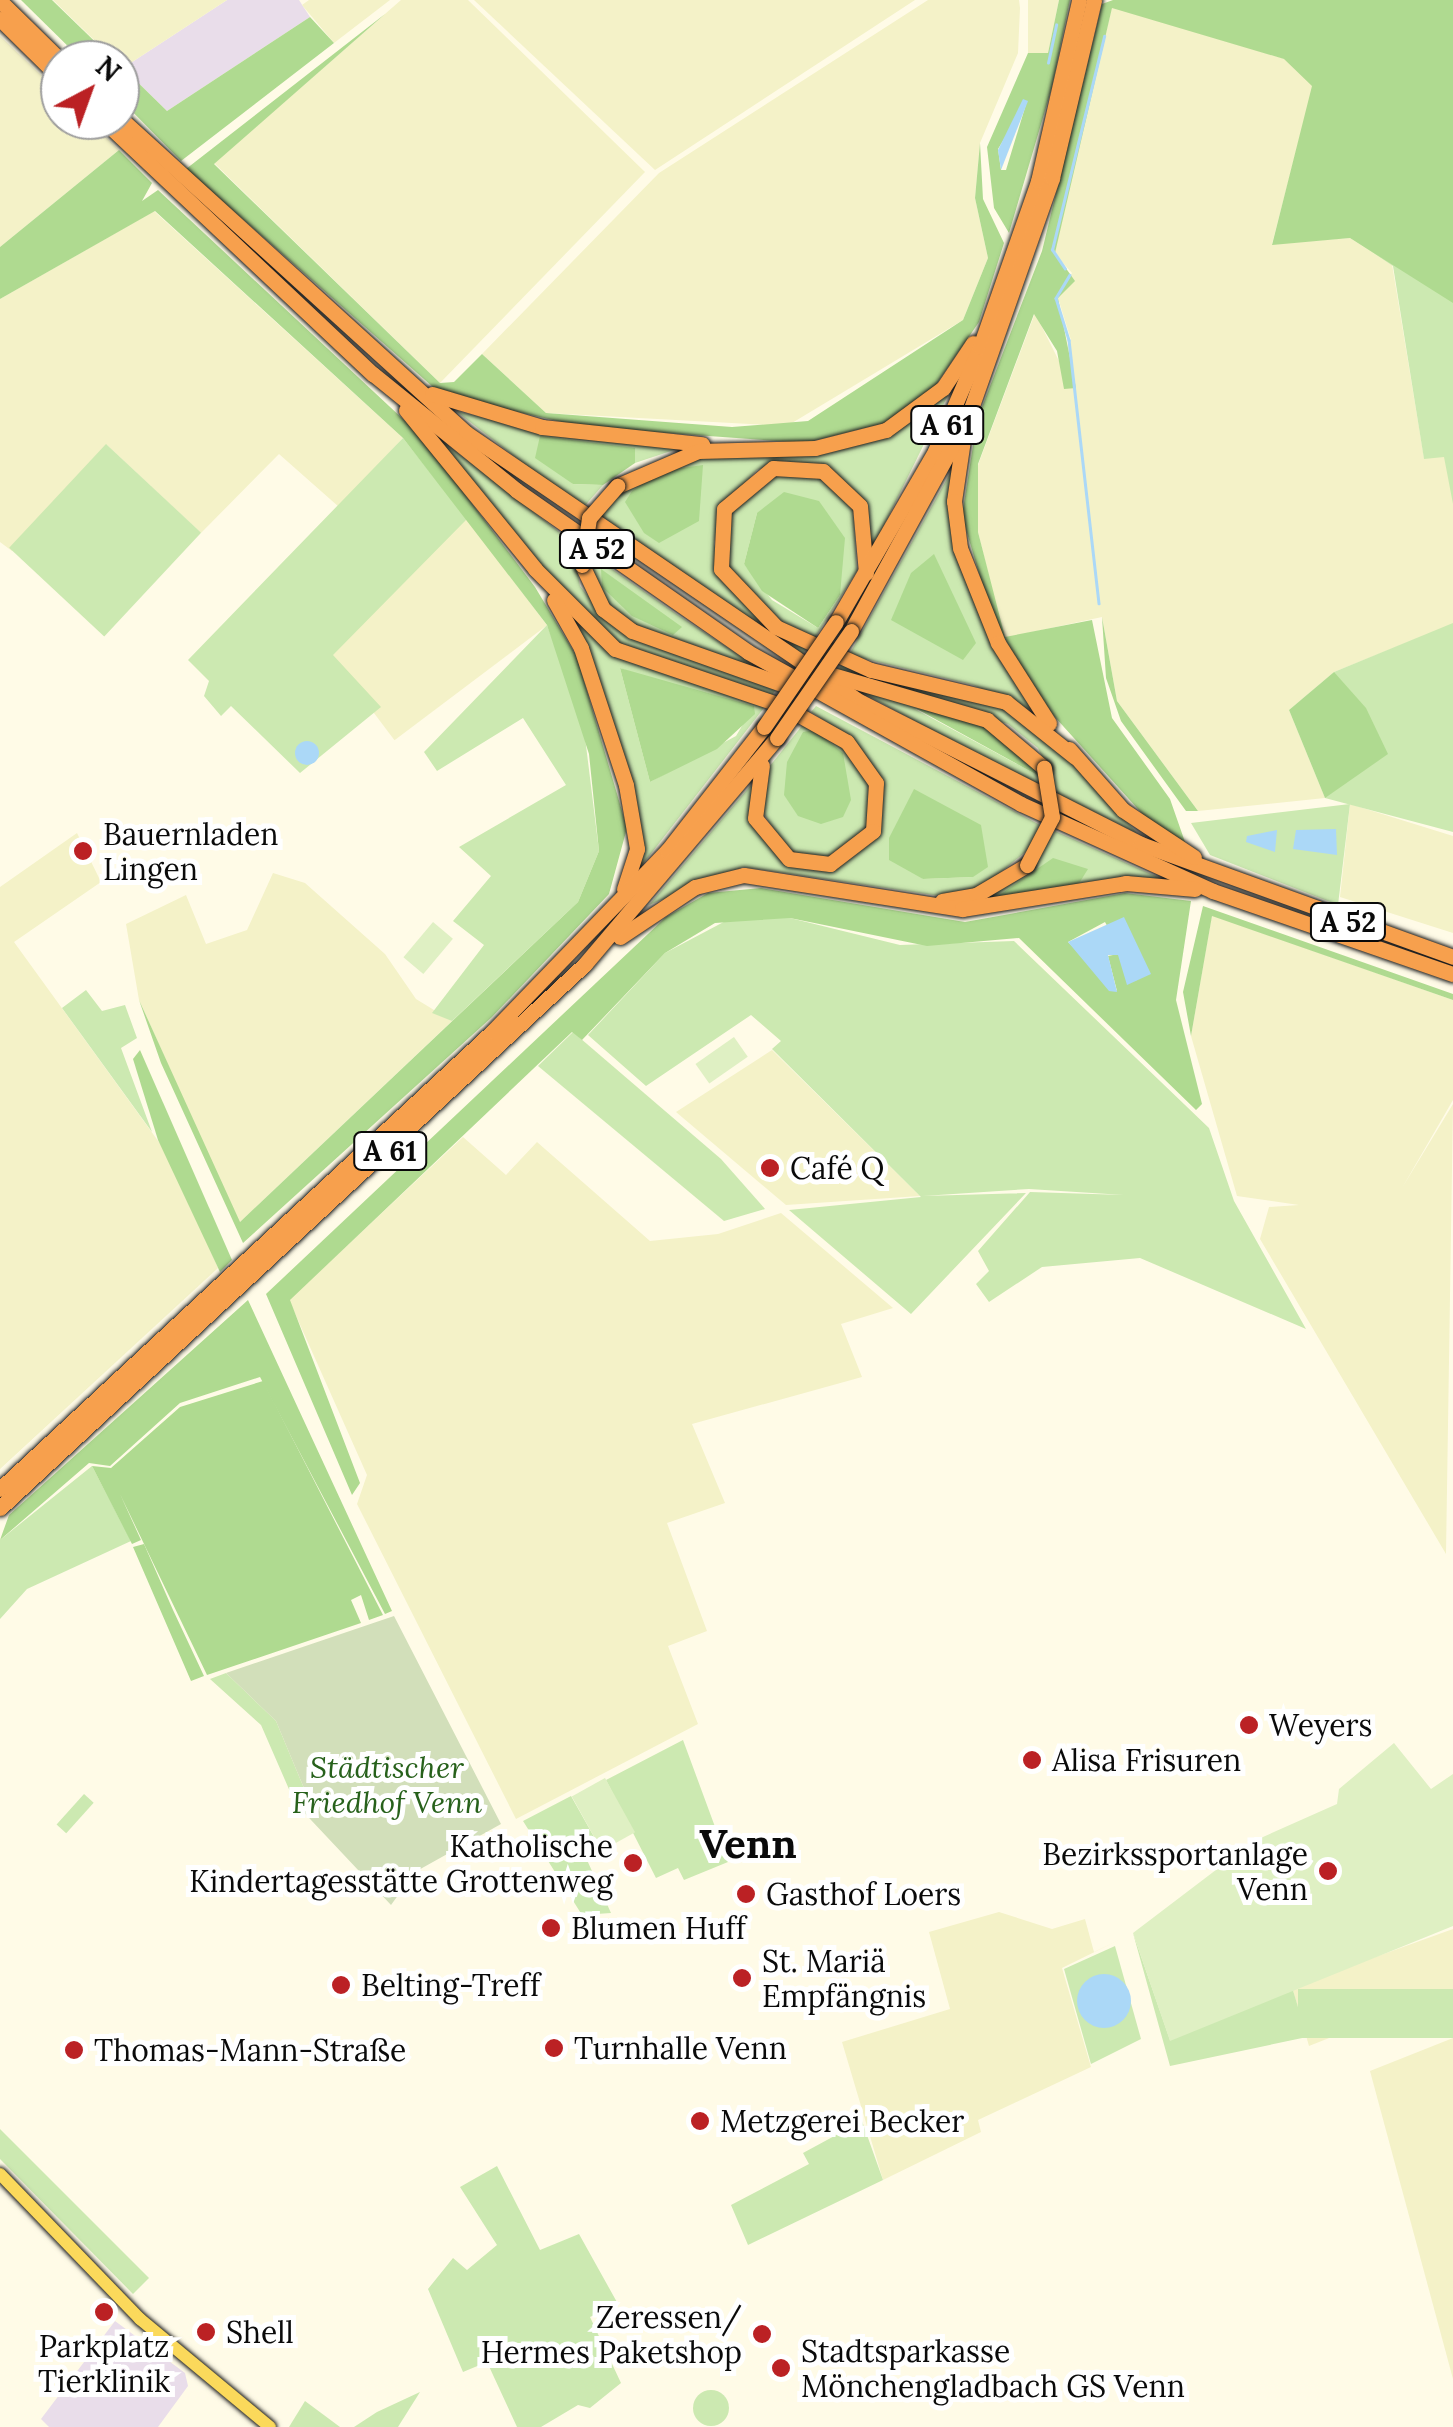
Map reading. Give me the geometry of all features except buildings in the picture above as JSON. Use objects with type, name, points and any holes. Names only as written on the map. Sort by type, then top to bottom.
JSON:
[{"type":"highway","name":"A 61","points":[[0,1489],[377,1144],[612,910],[764,727],[836,622],[935,452],[1010,268],[1079,0]]},
{"type":"highway","name":"A 61","points":[[0,1508],[586,964],[764,756],[851,631],[968,417],[1052,178],[1094,0]]},
{"type":"highway","points":[[0,1],[40,40]]},
{"type":"highway","points":[[0,19],[40,58]]},
{"type":"highway","name":"A 52","points":[[140,136],[404,379],[568,510],[791,658],[947,750],[1243,886],[1453,957]]},
{"type":"highway","name":"A 52","points":[[125,140],[374,374],[604,554],[834,704],[961,775],[1214,891],[1453,974]]},
{"type":"highway","points":[[834,704],[632,631],[603,609],[582,565],[589,518],[617,486],[674,456],[839,445],[906,420],[960,366],[1010,268]]},
{"type":"highway","points":[[374,374],[535,569],[615,648],[764,698],[847,742],[880,796],[867,840],[830,864],[780,853],[755,818],[764,756]]},
{"type":"highway","points":[[404,379],[475,414],[597,436],[756,448]]},
{"type":"highway","points":[[968,417],[956,476],[960,548],[1014,674],[1075,757]]},
{"type":"highway","points":[[866,573],[860,506],[824,472],[773,468],[724,509],[720,569],[776,627],[858,666],[1006,702],[1075,757],[1149,832],[1243,886]]},
{"type":"highway","points":[[535,569],[582,648],[635,822],[635,866],[612,910]]},
{"type":"highway","points":[[791,658],[987,720],[1044,768],[1052,817],[1027,864],[976,894],[918,904]]},
{"type":"highway","points":[[586,964],[667,902],[721,878],[766,875],[918,904],[996,908],[1126,883],[1214,891]]},
{"type":"main road","points":[[0,2174],[140,2319],[270,2427]]},
{"type":"shaded area","points":[[53,0],[227,0],[140,57],[140,40],[94,40]]},
{"type":"shaded area","points":[[227,0],[299,0],[310,17],[167,111],[140,85],[140,57]]},
{"type":"shaded area","points":[[309,0],[390,0],[334,43],[302,5]]},
{"type":"shaded area","points":[[401,0],[468,0],[645,172],[440,383],[214,163]]},
{"type":"shaded area","points":[[474,0],[915,0],[655,170]]},
{"type":"shaded area","points":[[928,0],[1019,0],[1020,8],[1018,53],[980,143],[975,198],[988,258],[963,320],[787,426],[546,413],[482,354],[659,173]]},
{"type":"shaded area","points":[[1028,0],[1059,0],[1048,53],[1028,53]]},
{"type":"shaded area","points":[[1112,7],[1285,59],[1313,86],[1272,244],[1350,238],[1392,264],[1424,458],[1453,455],[1453,624],[1334,672],[1289,710],[1325,798],[1198,811],[1117,701],[1102,617],[1004,638],[978,532],[978,465],[1035,313],[1061,365],[1071,340],[1058,298],[1072,273],[1054,253]]},
{"type":"shaded area","points":[[0,36],[40,74],[40,140],[109,140],[119,150],[0,247]]},
{"type":"shaded area","points":[[154,211],[403,438],[339,507],[279,454],[201,533],[107,445],[12,551],[0,542],[0,299]]},
{"type":"shaded area","points":[[467,519],[547,625],[395,740],[314,634]]},
{"type":"shaded area","points":[[1350,804],[1453,836],[1453,933],[1340,897]]},
{"type":"shaded area","points":[[77,833],[101,882],[14,942],[169,1156],[218,1268],[0,1469],[0,887]]},
{"type":"shaded area","points":[[273,873],[305,883],[385,954],[416,999],[452,1021],[239,1223],[139,1000],[126,924],[186,895],[206,944],[247,930]]},
{"type":"shaded area","points":[[1212,915],[1453,1000],[1453,1100],[1402,1188],[1453,1104],[1446,1554],[1260,1239],[1269,1207],[1299,1205],[1237,1196],[1191,1036]]},
{"type":"shaded area","points":[[772,1050],[920,1196],[786,1205],[676,1112]]},
{"type":"shaded area","points":[[463,1137],[506,1175],[537,1142],[650,1241],[718,1234],[781,1213],[893,1308],[841,1324],[862,1377],[692,1424],[725,1503],[667,1523],[707,1631],[668,1646],[698,1724],[516,1819],[357,1504],[367,1475],[289,1300]]},
{"type":"shaded area","points":[[999,1912],[1052,1929],[1085,1919],[1094,1952],[1123,1938],[1062,1968],[1091,2067],[978,2120],[981,2132],[883,2180],[842,2042],[950,2009],[929,1932]]},
{"type":"shaded area","points":[[1453,1929],[1453,1989],[1309,2046],[1292,1987]]},
{"type":"shaded area","points":[[1453,2038],[1453,2379],[1370,2071]]},
{"type":"shaded area","points":[[115,2321],[185,2373],[188,2386],[158,2427],[49,2427],[41,2419]]},
{"type":"green space","points":[[21,0],[52,0],[93,40],[62,40]]},
{"type":"green space","points":[[1059,0],[1070,0],[1052,87],[1009,233],[994,208],[987,147],[1028,53],[1048,53]],"holes":[[[1027,101],[1006,170],[1001,170],[998,149]]]},
{"type":"green space","points":[[1113,0],[1453,0],[1453,303],[1350,238],[1272,245],[1312,86],[1284,59],[1112,8],[1055,253],[1075,281],[1058,298],[1076,388],[1064,389],[1057,351],[1034,314],[978,464],[978,532],[1005,637],[1092,620],[1112,718],[1170,799],[1185,842],[1146,818],[1045,706],[1016,660],[989,607],[962,516],[977,420],[1042,251],[1102,4]]},
{"type":"green space","points":[[385,14],[214,164],[440,383],[454,382],[482,354],[546,413],[732,427],[808,421],[963,320],[988,258],[975,198],[980,143],[983,199],[1004,243],[979,322],[931,392],[893,421],[805,443],[584,427],[442,395],[186,169]]},
{"type":"green space","points":[[310,17],[334,43],[181,161],[140,119],[140,85],[167,111]]},
{"type":"green space","points":[[119,150],[152,183],[142,201],[158,190],[420,435],[535,587],[577,657],[627,828],[609,894],[492,1017],[243,1243],[161,1063],[139,1000],[240,1222],[578,902],[599,851],[589,754],[547,625],[403,438],[155,211],[0,299],[0,247]]},
{"type":"green space","points":[[1453,228],[1453,504],[1444,457],[1424,459],[1393,266],[1351,238]]},
{"type":"green space","points":[[957,377],[870,554],[866,513],[823,468],[785,461],[757,470],[720,509],[714,544],[726,585],[806,649],[800,657],[595,519],[610,497],[707,453],[811,454],[876,440],[918,416]]},
{"type":"green space","points":[[456,411],[498,421],[680,448],[635,463],[635,448],[572,484],[603,485],[582,509]]},
{"type":"green space","points":[[431,432],[572,542],[580,586],[608,621],[777,688],[772,695],[623,649],[574,609]]},
{"type":"green space","points":[[540,436],[635,448],[635,463],[603,485],[573,484],[535,458]]},
{"type":"green space","points":[[403,438],[467,519],[333,655],[381,707],[300,773],[231,706],[221,716],[204,696],[209,681],[188,660]]},
{"type":"green space","points":[[106,444],[201,533],[104,637],[9,548]]},
{"type":"green space","points":[[703,465],[699,521],[659,543],[644,533],[625,502],[632,491],[661,471]]},
{"type":"green space","points":[[953,468],[951,513],[1035,712],[973,685],[849,655]]},
{"type":"green space","points":[[769,475],[824,477],[853,507],[857,571],[813,641],[773,618],[727,572],[729,510]],"holes":[[[757,513],[840,595],[818,628],[772,600],[744,564]]]},
{"type":"green space","points":[[784,492],[819,501],[845,538],[840,595],[818,628],[762,591],[744,564],[757,513]]},
{"type":"green space","points":[[589,553],[763,671],[642,631],[600,597]]},
{"type":"green space","points":[[934,554],[976,643],[963,660],[891,620],[911,573]]},
{"type":"green space","points":[[601,569],[682,627],[673,635],[632,616],[602,587]]},
{"type":"green space","points":[[563,607],[622,658],[767,704],[636,873],[640,838]],"holes":[[[620,668],[654,681],[754,706],[736,736],[650,782]]]},
{"type":"green space","points":[[1102,617],[1117,701],[1198,811],[1186,811],[1121,721],[1106,678]]},
{"type":"green space","points":[[1453,623],[1453,832],[1325,798],[1334,672]]},
{"type":"green space","points":[[547,625],[583,721],[599,851],[578,902],[452,1021],[432,1013],[484,945],[453,921],[491,876],[459,847],[566,785],[523,718],[437,771],[424,752]]},
{"type":"green space","points":[[843,663],[998,702],[1064,750],[1137,833],[1059,796],[1038,748],[1008,724],[837,672]]},
{"type":"green space","points":[[620,668],[754,706],[755,714],[717,749],[650,782]]},
{"type":"green space","points":[[1334,672],[1366,708],[1388,754],[1325,798],[1289,710]]},
{"type":"green space","points":[[844,683],[961,717],[915,709],[1039,776],[1041,789]]},
{"type":"green space","points":[[816,706],[1040,825],[1029,849],[984,886],[940,896],[743,867],[649,905],[751,785],[764,840],[817,867],[880,819],[882,794],[839,730],[811,712]],"holes":[[[889,838],[973,877],[923,879]]]},
{"type":"green space","points":[[915,708],[983,724],[1030,755],[1039,776]]},
{"type":"green space","points":[[805,722],[845,745],[872,786],[866,834],[826,859],[787,851],[759,806],[769,767]]},
{"type":"green space","points":[[814,730],[843,753],[851,800],[843,817],[821,824],[798,816],[784,795],[787,762],[803,732]]},
{"type":"green space","points":[[914,789],[981,825],[988,867],[973,877],[923,879],[889,860],[889,838]]},
{"type":"green space","points":[[1350,804],[1338,905],[1210,855],[1191,823]]},
{"type":"green space","points":[[1055,831],[1160,878],[954,905],[1030,869]]},
{"type":"green space","points":[[1053,858],[1088,869],[1078,885],[998,896]]},
{"type":"green space","points":[[761,888],[965,922],[1125,893],[1191,901],[1176,1000],[1202,1104],[1196,1110],[1019,938],[927,946],[790,918],[715,923],[665,953],[582,1040],[572,1032],[290,1300],[360,1483],[352,1495],[266,1294],[666,917],[708,893]],"holes":[[[1105,922],[1137,981],[1118,954],[1108,956],[1117,991],[1068,942]]]},
{"type":"green space","points":[[1203,906],[1453,994],[1453,1000],[1212,916],[1191,1036],[1183,992]]},
{"type":"green space","points":[[735,916],[790,918],[900,945],[1014,941],[1209,1128],[1234,1201],[1306,1329],[1140,1258],[1042,1267],[989,1302],[976,1284],[989,1271],[978,1251],[1030,1192],[1124,1195],[1029,1189],[923,1196],[1026,1193],[911,1314],[789,1210],[921,1197],[772,1049],[781,1041],[751,1015],[646,1086],[588,1035],[665,953]]},
{"type":"green space","points":[[433,922],[453,939],[423,974],[403,957]]},
{"type":"green space","points":[[86,990],[102,1011],[125,1005],[137,1038],[121,1048],[152,1132],[62,1008]]},
{"type":"green space","points":[[573,1032],[721,1159],[765,1209],[724,1221],[538,1066]]},
{"type":"green space","points":[[734,1037],[748,1057],[709,1084],[695,1064]]},
{"type":"green space","points":[[140,1050],[232,1260],[220,1272],[158,1140],[133,1059]]},
{"type":"green space","points":[[248,1300],[392,1611],[385,1614],[260,1377],[180,1403],[110,1466],[89,1463],[0,1540],[9,1515]]},
{"type":"green space","points":[[263,1381],[383,1615],[369,1620],[361,1595],[351,1600],[361,1623],[207,1675],[120,1494],[141,1540],[132,1544],[92,1466],[111,1468],[180,1407]]},
{"type":"green space","points":[[92,1466],[131,1541],[27,1589],[0,1619],[0,1540]]},
{"type":"green space","points":[[144,1544],[204,1676],[191,1681],[133,1547]]},
{"type":"green space","name":"Städtischer Friedhof Venn","points":[[394,1616],[501,1824],[415,1872],[391,1905],[295,1803],[306,1793],[276,1721],[226,1673]]},
{"type":"green space","points":[[226,1673],[276,1721],[306,1793],[295,1803],[261,1725],[210,1679]]},
{"type":"green space","points":[[683,1740],[728,1862],[684,1880],[678,1868],[656,1878],[606,1780]]},
{"type":"green space","name":"Bezirkssportanlage Venn","points":[[1394,1743],[1431,1789],[1453,1774],[1453,1926],[1170,2041],[1133,1933],[1254,1841],[1337,1804],[1339,1789]]},
{"type":"green space","points":[[605,1778],[635,1832],[602,1851],[572,1796]]},
{"type":"green space","points":[[84,1794],[94,1803],[66,1833],[57,1824]]},
{"type":"green space","points":[[571,1796],[602,1851],[587,1860],[611,1913],[582,1915],[523,1821]]},
{"type":"green space","points":[[1133,1933],[1170,2040],[1292,1987],[1307,2037],[1170,2066]]},
{"type":"green space","points":[[1115,1946],[1141,2039],[1091,2064],[1064,1969]]},
{"type":"green space","points":[[1298,1989],[1453,1989],[1453,2038],[1298,2038]]},
{"type":"green space","points":[[862,2121],[883,2180],[748,2245],[731,2205],[809,2164],[803,2153]]},
{"type":"green space","points":[[0,2129],[149,2278],[133,2294],[0,2159]]},
{"type":"green space","points":[[497,2166],[540,2250],[579,2234],[618,2304],[590,2317],[621,2383],[590,2408],[578,2405],[541,2427],[517,2427],[487,2362],[463,2372],[428,2289],[453,2258],[467,2270],[497,2245],[460,2187]]},
{"type":"green space","points":[[711,2390],[724,2395],[729,2408],[724,2421],[711,2426],[698,2421],[693,2408],[698,2395]]},
{"type":"green space","points":[[420,2392],[398,2427],[354,2427],[377,2412]]},
{"type":"green space","points":[[305,2401],[340,2427],[289,2427]]},
{"type":"water","points":[[1023,99],[1028,101],[1001,170],[998,150]]},
{"type":"water","points":[[307,741],[319,753],[307,765],[295,753]]},
{"type":"water","points":[[1336,829],[1337,855],[1293,849],[1296,830]]},
{"type":"water","points":[[1277,830],[1275,852],[1246,842],[1247,836]]},
{"type":"water","points":[[1124,917],[1151,974],[1127,985],[1118,955],[1108,955],[1117,992],[1109,991],[1068,942]]},
{"type":"water","points":[[1104,1974],[1123,1982],[1131,2001],[1123,2020],[1104,2028],[1085,2020],[1077,2001],[1085,1982]]},
{"type":"waterway","points":[[1048,63],[1056,25]]},
{"type":"waterway","points":[[1065,269],[1052,250],[1104,36]]},
{"type":"waterway","points":[[1070,275],[1056,298],[1069,340],[1099,603]]},
{"type":"place","name":"Bauernladen Lingen","points":[[83,851]]},
{"type":"place","name":"Café Q","points":[[770,1168]]},
{"type":"place","name":"Weyers","points":[[1249,1725]]},
{"type":"place","name":"Alisa Frisuren","points":[[1032,1760]]},
{"type":"place","name":"Katholische Kindertagesstätte Grottenweg","points":[[633,1863]]},
{"type":"place","name":"Bezirkssportanlage Venn","points":[[1328,1871]]},
{"type":"place","name":"Gasthof Loers","points":[[746,1894]]},
{"type":"place","name":"Blumen Huff","points":[[551,1928]]},
{"type":"place","name":"St. Mariä Empfängnis","points":[[742,1978]]},
{"type":"place","name":"Belting-Treff","points":[[341,1985]]},
{"type":"place","name":"Turnhalle Venn","points":[[554,2048]]},
{"type":"place","name":"Thomas-Mann-Straße","points":[[74,2050]]},
{"type":"place","name":"Metzgerei Becker","points":[[700,2121]]},
{"type":"place","name":"Parkplatz Tierklinik","points":[[104,2312]]},
{"type":"place","name":"Shell","points":[[206,2332]]},
{"type":"place","name":"Zeressen/ Hermes Paketshop","points":[[762,2334]]},
{"type":"place","name":"Stadtsparkasse Mönchengladbach GS Venn","points":[[781,2368]]},
{"type":"district","name":"Venn","points":[[748,1844]]}]
